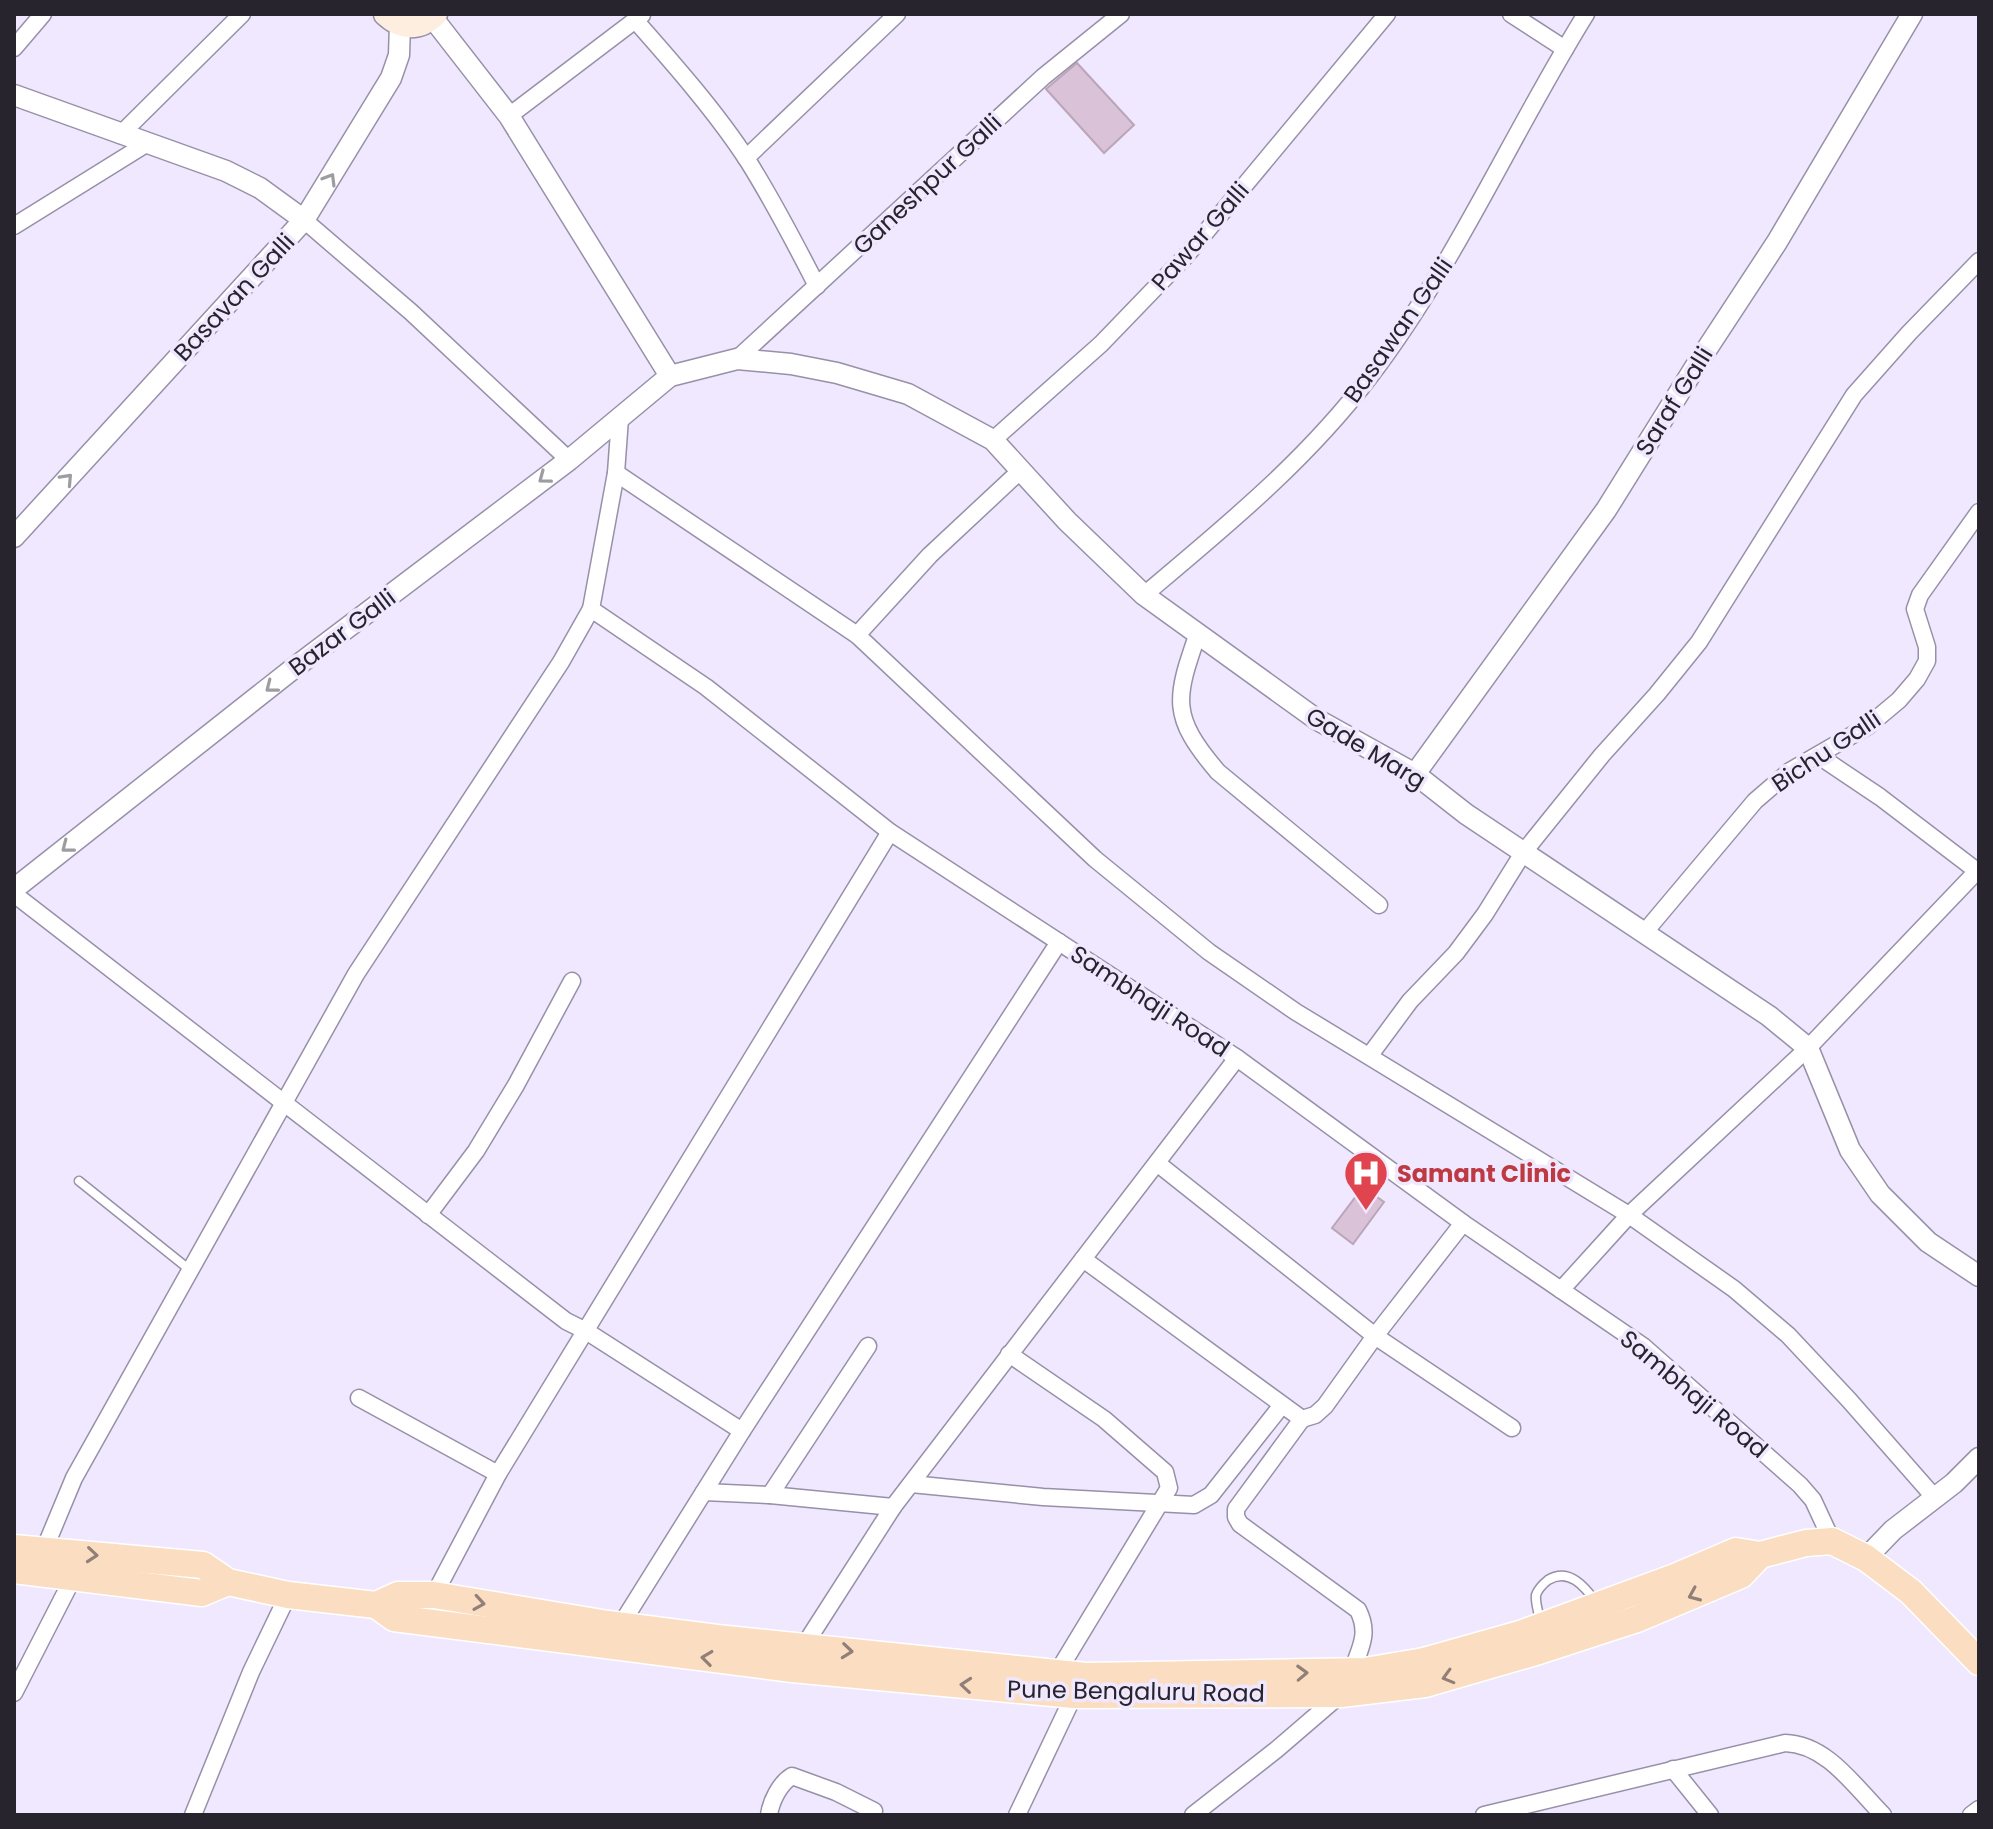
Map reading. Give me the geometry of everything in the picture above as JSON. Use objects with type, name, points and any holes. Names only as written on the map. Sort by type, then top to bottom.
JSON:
[{"type":"main road","points":[[393,19],[417,26],[434,16]]},
{"type":"main road","points":[[1832,1541],[1866,1558],[1911,1592],[1979,1662]]},
{"type":"main road","name":"Pune Bengaluru Road","points":[[14,1548],[203,1565],[228,1582],[288,1595],[376,1605],[394,1618],[797,1658],[1074,1695],[1346,1683],[1425,1684],[1637,1619],[1741,1575],[1760,1555],[1806,1543],[1832,1541]]},
{"type":"main road","points":[[376,1605],[398,1595],[434,1595],[797,1658],[1086,1676],[1346,1683],[1542,1627],[1736,1551],[1760,1555]]},
{"type":"main road","name":"Pune Bengaluru Road","points":[[14,1570],[202,1593],[228,1582]]},
{"type":"street","points":[[14,48],[43,14]]},
{"type":"street","points":[[120,135],[242,14]]},
{"type":"street","points":[[746,158],[897,14]]},
{"type":"street","name":"Ganeshpur Galli","points":[[737,359],[1043,77],[1121,14]]},
{"type":"street","name":"Pawar Galli","points":[[993,440],[1101,344],[1185,257],[1387,14]]},
{"type":"street","points":[[1511,14],[1565,49]]},
{"type":"street","name":"Basawan Galli","points":[[1144,595],[1293,466],[1370,376],[1442,273],[1586,14]]},
{"type":"street","name":"Saraf Galli","points":[[1415,774],[1606,510],[1777,242],[1912,14]]},
{"type":"street","points":[[434,16],[509,116],[670,376]]},
{"type":"street","points":[[509,116],[639,17],[746,158],[817,286]]},
{"type":"street","name":"Basavan Galli","points":[[14,537],[304,220],[391,78],[399,55],[393,19]]},
{"type":"street","points":[[14,95],[226,171],[260,188],[304,220],[411,312],[569,460]]},
{"type":"street","points":[[14,226],[146,144]]},
{"type":"street","points":[[1370,1055],[1410,1001],[1456,953],[1523,853],[1699,642],[1854,395],[1979,261]]},
{"type":"street","name":"Gade Marg","points":[[670,376],[737,359],[791,364],[837,373],[908,394],[993,440],[1144,595],[1316,719],[1415,774],[1523,853],[1570,881],[1769,1016],[1808,1048],[1850,1150],[1880,1194],[1928,1242],[1979,1276]]},
{"type":"street","name":"Bazar Galli","points":[[14,891],[294,668],[569,460],[670,376]]},
{"type":"street","points":[[44,1550],[74,1478],[356,974],[561,662],[591,609],[616,473],[620,418]]},
{"type":"street","points":[[857,635],[930,555],[1020,471]]},
{"type":"street","points":[[616,473],[857,635],[1106,869],[1209,952],[1296,1012],[1629,1215],[1734,1289],[1788,1335],[1935,1498]]},
{"type":"street","name":"Bichu Galli","points":[[1644,933],[1755,801],[1790,771],[1868,726],[1899,700],[1917,679],[1927,661],[1927,647],[1915,609],[1920,595],[1979,512]]},
{"type":"street","name":"Sambhaji Road","points":[[591,609],[706,687],[890,832],[1237,1058],[1463,1223],[1643,1346],[1800,1485],[1813,1500],[1832,1541]]},
{"type":"street","points":[[1198,633],[1181,681],[1180,710],[1196,746],[1218,772],[1379,905]]},
{"type":"street","points":[[1561,1290],[1629,1215],[1808,1048],[1978,870],[1819,756]]},
{"type":"street","points":[[434,1595],[498,1474],[890,832]]},
{"type":"street","points":[[14,891],[283,1104],[566,1321],[742,1431]]},
{"type":"street","points":[[620,1626],[742,1431],[1059,942]]},
{"type":"street","points":[[428,1215],[476,1151],[572,981]]},
{"type":"street","points":[[797,1658],[893,1507],[1237,1058]]},
{"type":"street","points":[[1157,1163],[1375,1336],[1512,1428]]},
{"type":"street","points":[[1196,1814],[1276,1750],[1346,1683],[1364,1634],[1365,1623],[1358,1610],[1240,1524],[1236,1509],[1302,1419],[1315,1415],[1325,1406],[1463,1223]]},
{"type":"street","points":[[1083,1259],[1302,1419]]},
{"type":"street","points":[[770,1495],[868,1346]]},
{"type":"street","points":[[1009,1354],[1104,1419],[1157,1463],[1165,1472],[1169,1488],[1057,1673]]},
{"type":"street","points":[[359,1398],[498,1474]]},
{"type":"street","points":[[911,1484],[1043,1497],[1194,1505],[1203,1503],[1211,1495],[1282,1405]]},
{"type":"street","points":[[1866,1558],[1893,1530],[1935,1498],[1979,1458]]},
{"type":"street","points":[[704,1492],[893,1507]]},
{"type":"street","points":[[14,1693],[74,1576]]},
{"type":"street","points":[[193,1815],[251,1672],[288,1595]]},
{"type":"street","points":[[1017,1815],[1074,1695]]},
{"type":"street","points":[[1484,1815],[1785,1743],[1800,1744],[1830,1760],[1883,1815]]},
{"type":"street","points":[[1673,1769],[1710,1815]]},
{"type":"street","points":[[769,1815],[782,1785],[792,1776],[836,1792],[874,1811]]},
{"type":"street","points":[[1971,1815],[1979,1809]]},
{"type":"lane","points":[[79,1181],[190,1270]]},
{"type":"lane","points":[[1542,1627],[1535,1598],[1540,1587],[1550,1578],[1562,1575],[1573,1578],[1586,1588],[1599,1606]]},
{"type":"building","points":[[1077,63],[1134,125],[1104,153],[1046,89]]},
{"type":"building","points":[[1363,1187],[1384,1202],[1353,1244],[1332,1228]]},
{"type":"place","name":"Samant Clinic","points":[[1366,1212]]}]
